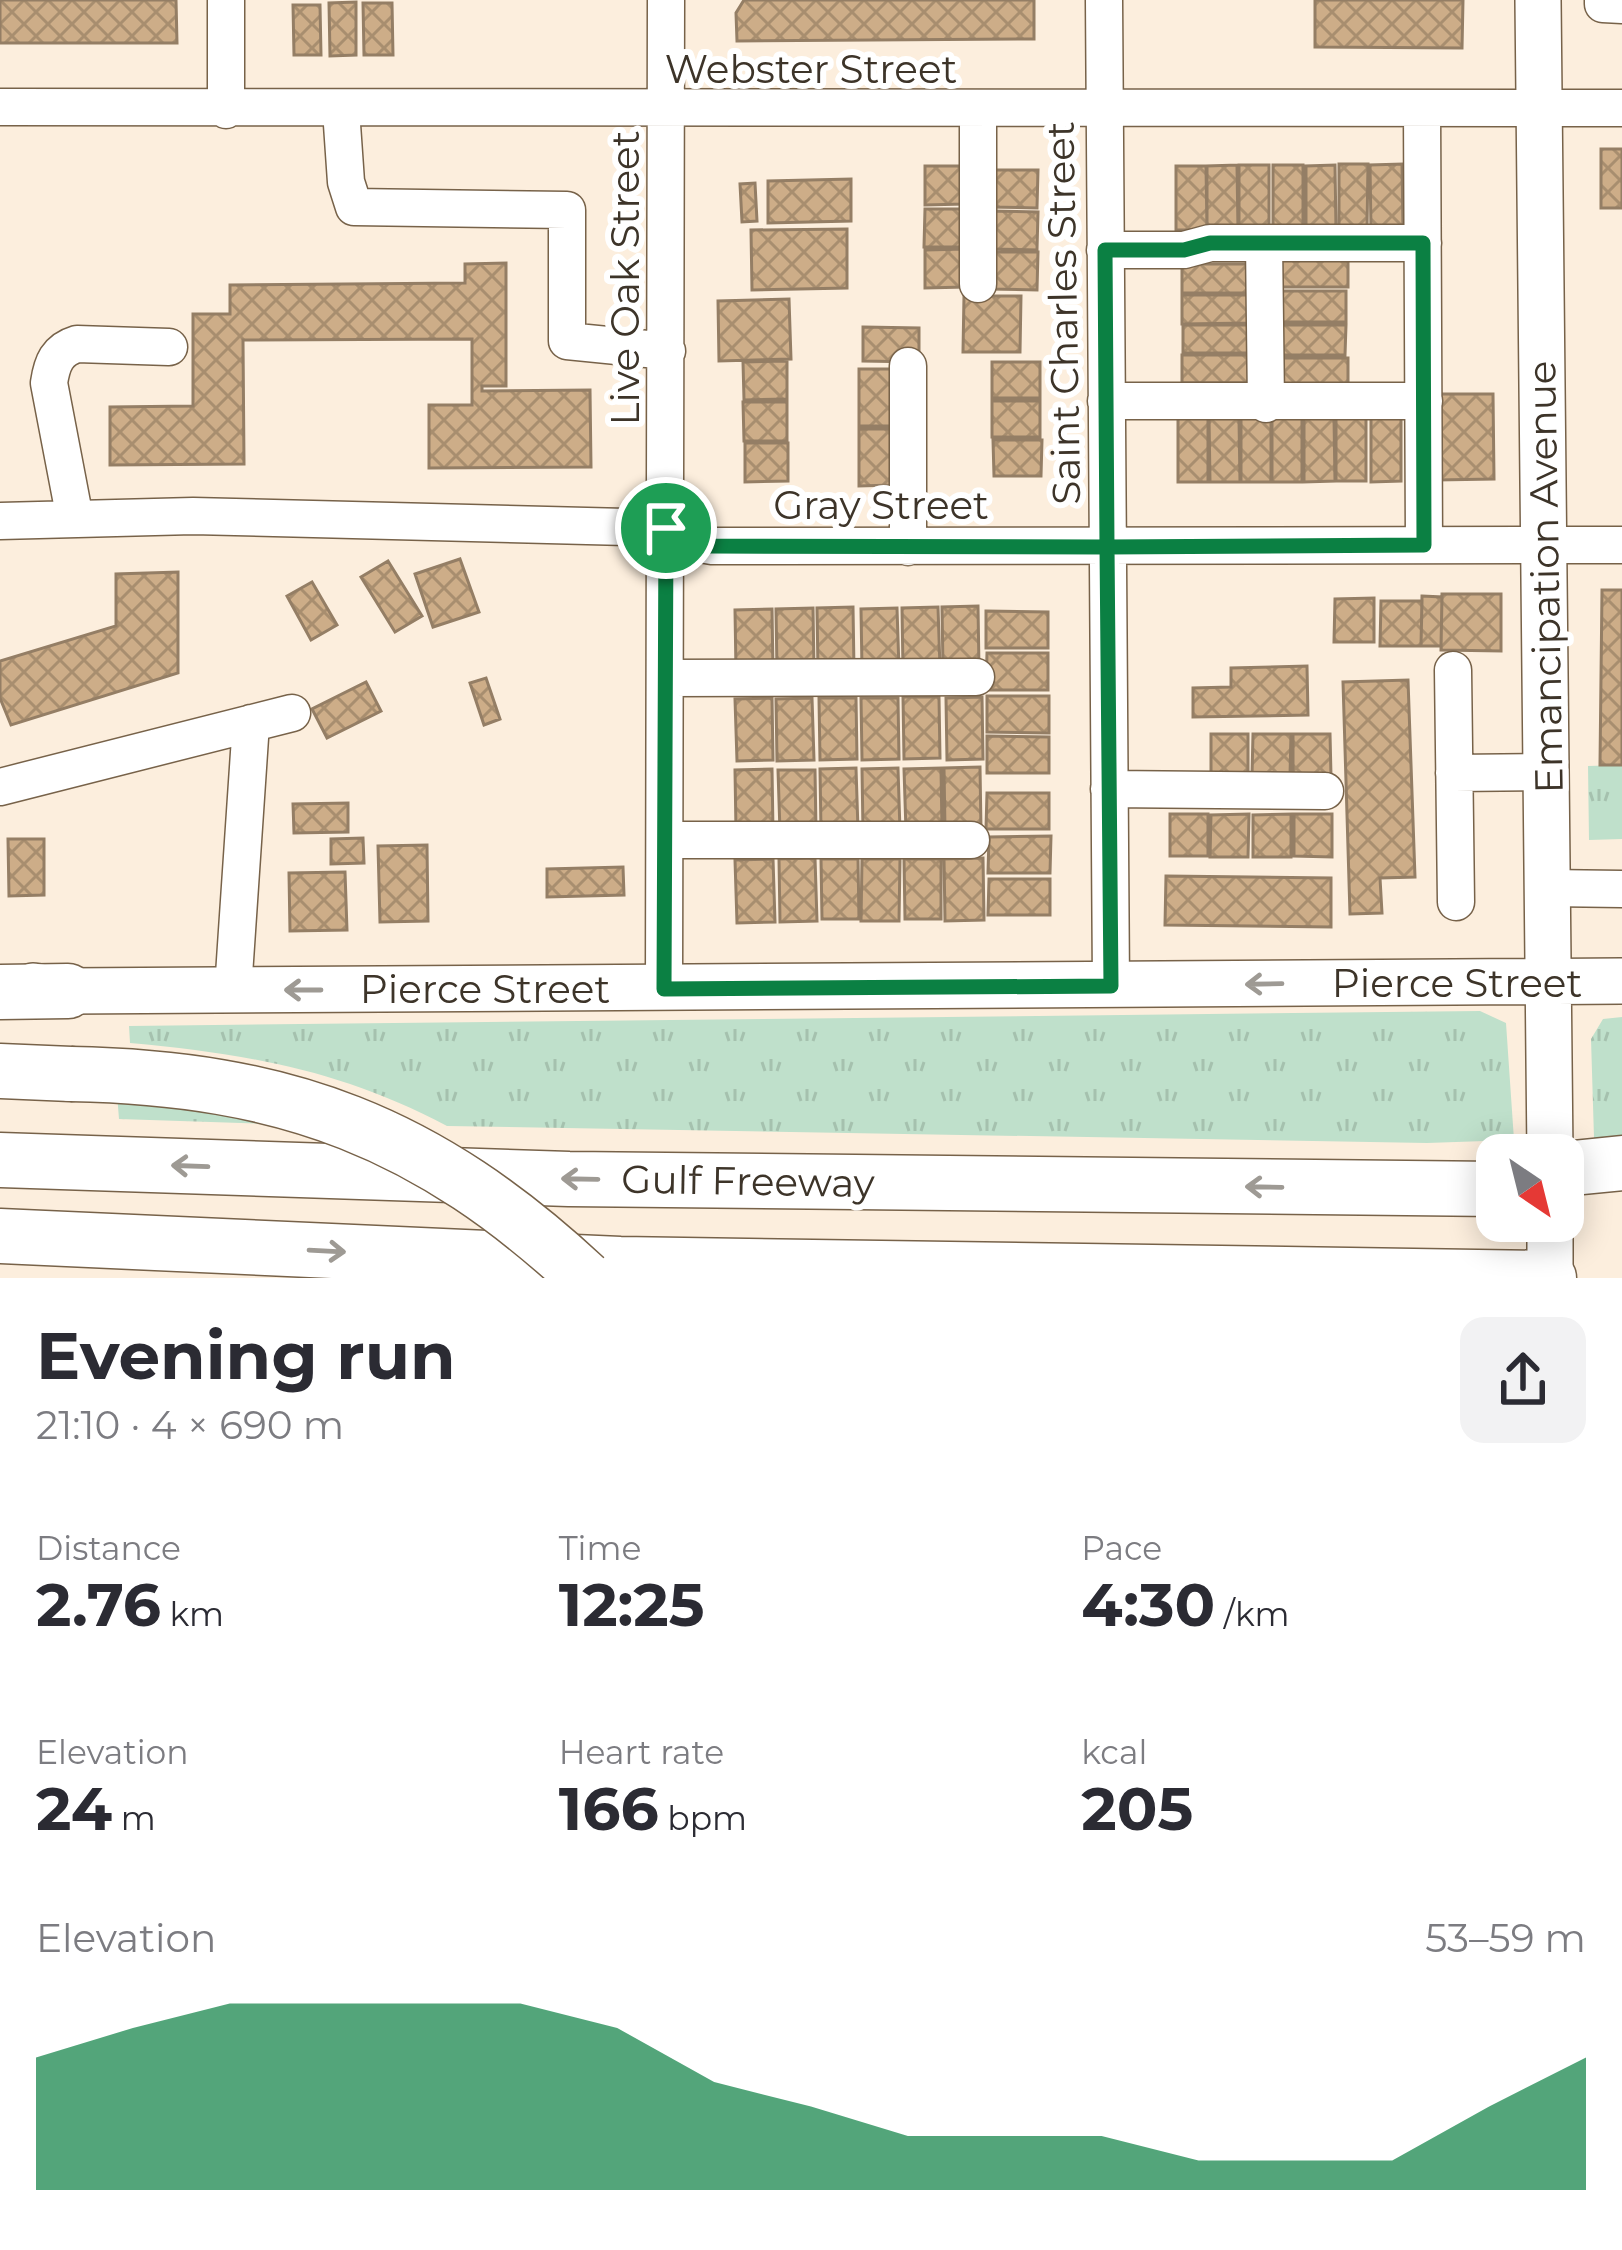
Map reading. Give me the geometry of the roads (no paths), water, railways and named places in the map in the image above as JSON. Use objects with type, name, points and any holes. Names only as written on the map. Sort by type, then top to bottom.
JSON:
[{"type":"highway","points":[[0,992],[68,991]]},
{"type":"highway","points":[[0,1072],[206,1082],[281,1100],[382,1135],[459,1175],[523,1221],[585,1278]]},
{"type":"highway","name":"Gulf Freeway","points":[[0,1160],[569,1179],[1476,1189]]},
{"type":"highway","points":[[1584,1167],[1622,1163]]},
{"type":"highway","points":[[1381,1189],[1476,1178]]},
{"type":"highway","points":[[1584,1190],[1622,1189]]},
{"type":"highway","points":[[0,1236],[620,1264],[1550,1278]]},
{"type":"highway","points":[[0,1256],[79,1278]]},
{"type":"main road","name":"Emancipation Avenue","points":[[1538,0],[1550,1134]]},
{"type":"main road","name":"Pierce Street","points":[[0,982],[68,991],[1622,981]]},
{"type":"main road","points":[[1550,1242],[1550,1278]]},
{"type":"street","points":[[226,0],[226,110]]},
{"type":"street","name":"Live Oak Street","points":[[664,989],[666,0]]},
{"type":"street","name":"Saint Charles Street","points":[[1103,0],[1111,986]]},
{"type":"street","name":"Webster Street","points":[[0,107],[667,112],[1622,108]]},
{"type":"street","points":[[341,110],[346,182],[354,207],[567,209],[567,341],[667,350]]},
{"type":"street","points":[[1422,110],[1424,545]]},
{"type":"street","points":[[978,111],[978,284]]},
{"type":"street","points":[[1264,243],[1266,404]]},
{"type":"street","points":[[1105,250],[1423,243]]},
{"type":"street","points":[[75,519],[49,382],[52,363],[65,348],[77,344],[169,347]]},
{"type":"street","points":[[908,366],[908,547]]},
{"type":"street","points":[[1106,401],[1424,401]]},
{"type":"street","name":"Gray Street","points":[[0,521],[193,516],[666,528],[688,542],[712,546],[1622,544]]},
{"type":"street","points":[[1453,670],[1456,902]]},
{"type":"street","points":[[665,678],[976,676]]},
{"type":"street","points":[[0,787],[292,713]]},
{"type":"street","points":[[233,990],[251,723]]},
{"type":"street","points":[[1454,773],[1548,772]]},
{"type":"street","points":[[1109,789],[1325,791]]},
{"type":"street","points":[[665,840],[971,840]]},
{"type":"street","points":[[1548,888],[1622,890]]}]
